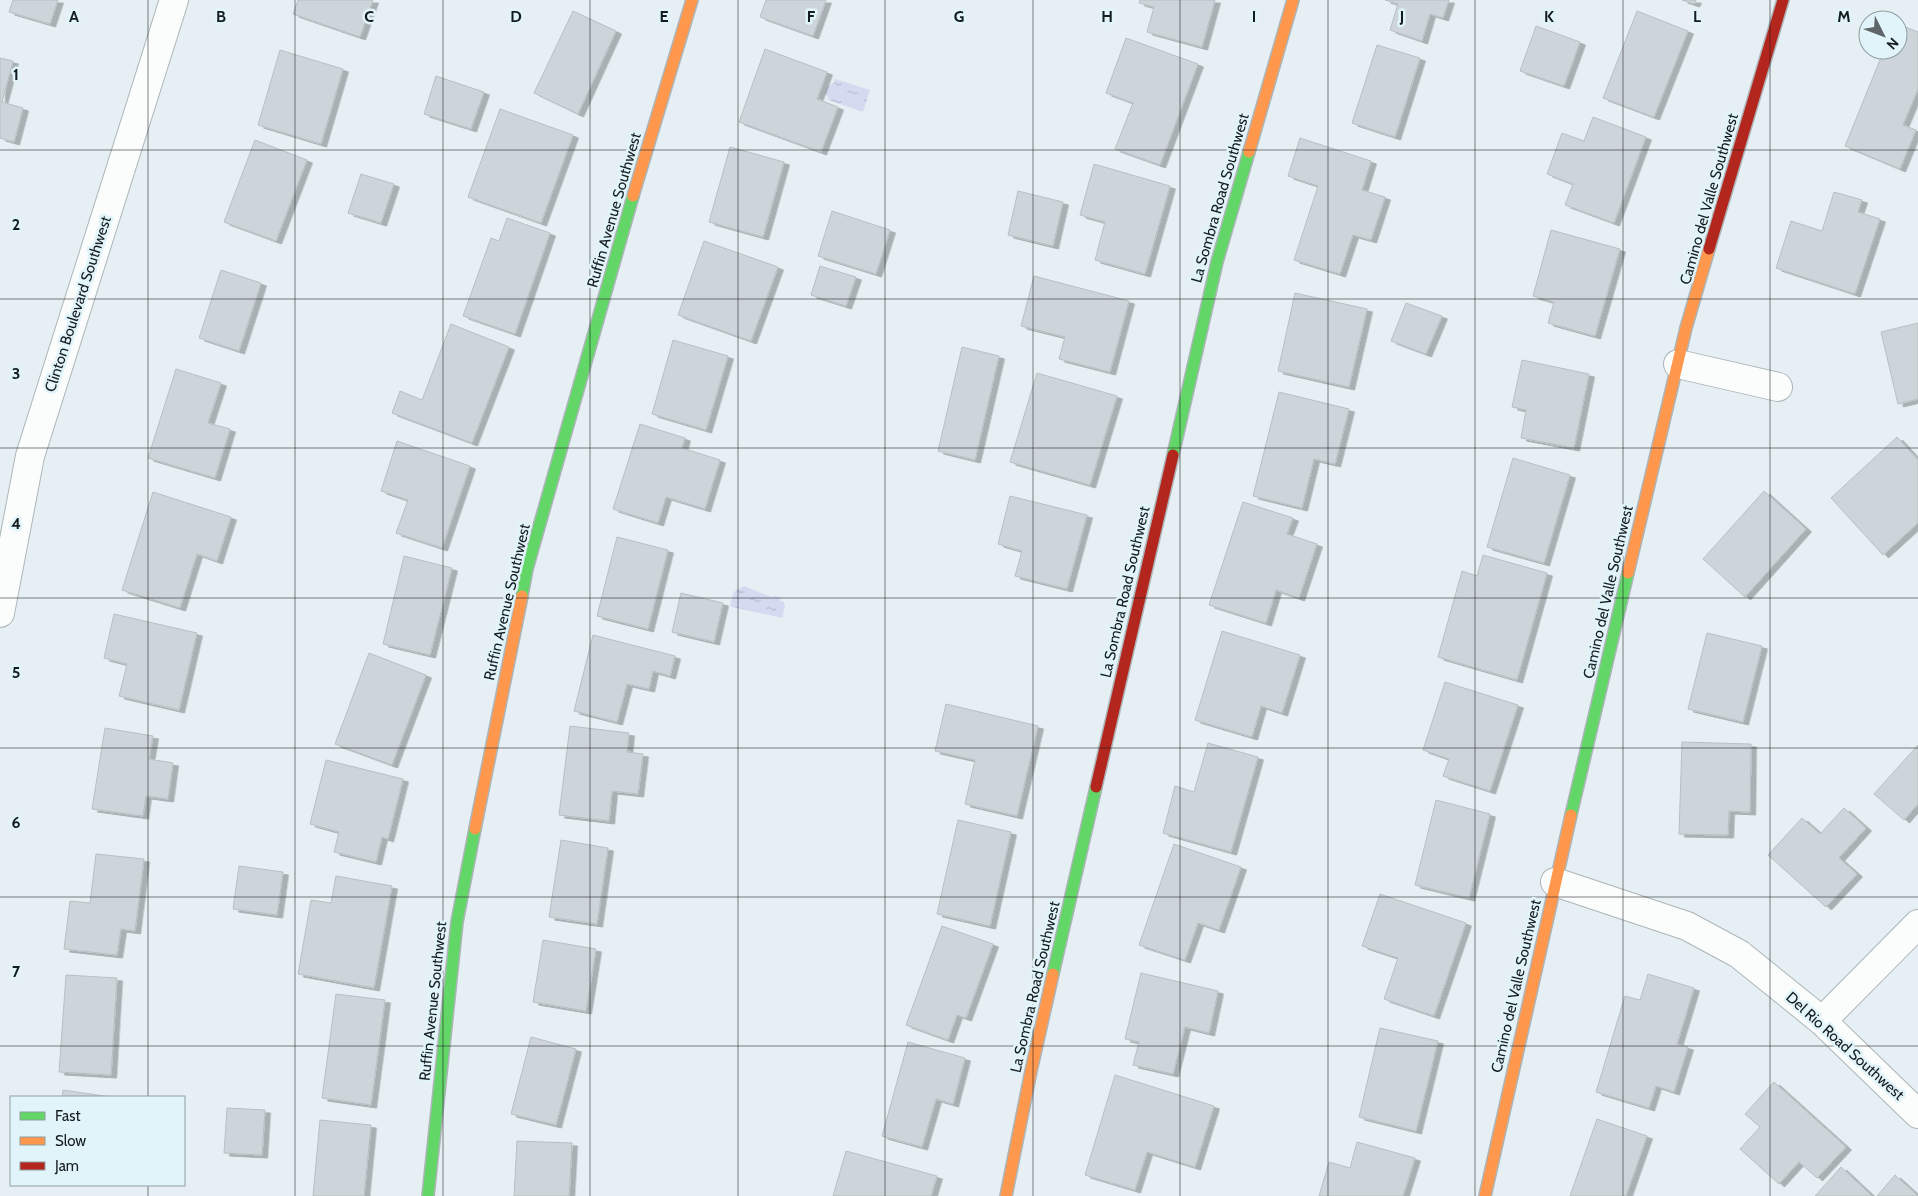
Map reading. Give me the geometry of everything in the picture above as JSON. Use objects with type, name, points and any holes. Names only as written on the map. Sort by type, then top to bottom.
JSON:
[{"type":"street","name":"Clinton Boulevard Southwest","points":[[0,613],[30,456],[174,0]]},
{"type":"street","name":"Ruffin Avenue Southwest","points":[[428,1196],[456,922],[526,569],[631,202],[692,0]]},
{"type":"street","name":"La Sombra Road Southwest","points":[[1006,1196],[1030,1071],[1216,262],[1293,0]]},
{"type":"street","name":"Camino del Valle Southwest","points":[[1485,1196],[1555,882],[1686,328],[1783,0]]},
{"type":"street","points":[[1678,364],[1778,388]]},
{"type":"street","name":"Del Rio Road Southwest","points":[[1555,882],[1687,926],[1739,954],[1822,1021],[1918,1114]]},
{"type":"street","points":[[1822,1021],[1918,924]]},
{"type":"water","points":[[835,79],[870,90],[863,112],[828,100],[829,98],[825,94],[826,90],[834,83]]},
{"type":"water","points":[[744,586],[771,597],[781,597],[780,601],[784,602],[785,606],[782,618],[732,607],[730,605],[734,592]]},
{"type":"building","points":[[13,0],[58,0],[50,24],[9,12]]},
{"type":"building","points":[[298,0],[373,0],[360,37],[293,14]]},
{"type":"building","points":[[766,0],[826,0],[813,36],[760,17]]},
{"type":"building","points":[[1140,0],[1215,0],[1202,47],[1147,32],[1154,7],[1139,3]]},
{"type":"building","points":[[1385,0],[1449,0],[1443,18],[1430,14],[1422,41],[1390,30],[1398,4]]},
{"type":"building","points":[[1682,0],[1696,0],[1694,4]]},
{"type":"building","points":[[573,11],[616,31],[578,114],[534,93]]},
{"type":"building","points":[[1637,11],[1688,31],[1654,117],[1603,98]]},
{"type":"building","points":[[1536,26],[1580,42],[1564,86],[1520,71]]},
{"type":"building","points":[[1908,28],[1918,32],[1918,89],[1903,125],[1916,130],[1900,169],[1845,146],[1880,60],[1908,60]]},
{"type":"building","points":[[1126,38],[1198,64],[1160,165],[1115,149],[1133,103],[1106,93]]},
{"type":"building","points":[[1377,45],[1420,58],[1395,137],[1352,123]]},
{"type":"building","points":[[765,49],[827,72],[817,99],[838,107],[821,152],[739,122]]},
{"type":"building","points":[[280,50],[343,69],[321,144],[258,125]]},
{"type":"building","points":[[0,58],[13,61],[2,102],[23,108],[14,142],[0,138]]},
{"type":"building","points":[[436,76],[484,92],[471,129],[424,114]]},
{"type":"building","points":[[500,109],[573,135],[541,223],[468,197]]},
{"type":"building","points":[[1593,117],[1646,137],[1614,223],[1565,205],[1573,184],[1547,174],[1562,133],[1584,141]]},
{"type":"building","points":[[1300,138],[1371,161],[1362,190],[1385,197],[1371,240],[1353,235],[1340,274],[1294,260],[1318,186],[1288,176]]},
{"type":"building","points":[[255,140],[307,160],[276,241],[224,222]]},
{"type":"building","points":[[730,147],[784,162],[763,237],[709,222]]},
{"type":"building","points":[[1094,164],[1170,186],[1145,274],[1095,260],[1105,222],[1080,215]]},
{"type":"building","points":[[361,174],[394,184],[381,223],[348,213]]},
{"type":"building","points":[[1018,191],[1063,202],[1053,246],[1008,235]]},
{"type":"building","points":[[1834,192],[1862,200],[1858,212],[1880,219],[1855,294],[1776,268],[1791,221],[1822,231]]},
{"type":"building","points":[[832,211],[890,230],[876,274],[818,256]]},
{"type":"building","points":[[507,218],[550,233],[515,334],[463,316],[491,238],[499,241]]},
{"type":"building","points":[[1551,230],[1620,249],[1595,336],[1548,323],[1554,302],[1533,296]]},
{"type":"building","points":[[704,241],[778,267],[751,341],[678,315]]},
{"type":"building","points":[[820,266],[856,277],[846,306],[811,295]]},
{"type":"building","points":[[221,270],[261,283],[239,351],[199,338]]},
{"type":"building","points":[[1034,276],[1129,301],[1110,372],[1059,359],[1065,337],[1021,326]]},
{"type":"building","points":[[1295,293],[1367,309],[1349,387],[1278,371]]},
{"type":"building","points":[[1406,303],[1442,316],[1426,354],[1391,341]]},
{"type":"building","points":[[1918,323],[1918,399],[1898,404],[1881,332]]},
{"type":"building","points":[[451,324],[509,347],[472,443],[392,413],[400,391],[422,400]]},
{"type":"building","points":[[673,340],[728,356],[706,430],[652,414]]},
{"type":"building","points":[[962,347],[999,356],[975,460],[938,451]]},
{"type":"building","points":[[1522,360],[1589,374],[1574,448],[1521,438],[1526,410],[1512,407]]},
{"type":"building","points":[[176,369],[221,383],[208,423],[230,429],[215,478],[148,458]]},
{"type":"building","points":[[1037,373],[1117,396],[1090,485],[1010,462]]},
{"type":"building","points":[[1279,392],[1349,409],[1335,464],[1314,459],[1302,508],[1253,496]]},
{"type":"building","points":[[640,424],[685,438],[682,448],[720,460],[705,509],[666,497],[658,523],[613,509]]},
{"type":"building","points":[[1897,437],[1918,460],[1918,523],[1883,555],[1831,498]]},
{"type":"building","points":[[397,441],[470,466],[442,548],[396,533],[408,500],[381,491]]},
{"type":"building","points":[[1513,458],[1570,475],[1544,563],[1487,547]]},
{"type":"building","points":[[1764,491],[1806,529],[1745,597],[1703,559]]},
{"type":"building","points":[[153,492],[231,517],[217,561],[197,554],[180,608],[122,590]]},
{"type":"building","points":[[1010,496],[1087,515],[1067,589],[1015,576],[1022,551],[998,544]]},
{"type":"building","points":[[1243,502],[1293,518],[1287,534],[1317,544],[1299,598],[1276,590],[1266,623],[1209,605]]},
{"type":"building","points":[[617,537],[668,550],[648,629],[597,616]]},
{"type":"building","points":[[1483,555],[1547,573],[1517,680],[1438,657],[1462,571],[1477,576]]},
{"type":"building","points":[[404,556],[452,568],[430,655],[383,644]]},
{"type":"building","points":[[681,593],[723,603],[714,642],[672,632]]},
{"type":"building","points":[[114,614],[197,633],[179,710],[119,696],[127,664],[104,658]]},
{"type":"building","points":[[1222,631],[1300,655],[1282,713],[1261,706],[1252,737],[1195,720]]},
{"type":"building","points":[[1707,633],[1762,646],[1743,722],[1688,709]]},
{"type":"building","points":[[593,635],[675,656],[670,676],[653,671],[649,689],[627,684],[617,722],[574,711]]},
{"type":"building","points":[[369,653],[426,675],[392,765],[335,744]]},
{"type":"building","points":[[1445,682],[1518,705],[1490,791],[1443,776],[1449,759],[1423,750]]},
{"type":"building","points":[[946,704],[1038,726],[1017,816],[965,804],[975,760],[935,751]]},
{"type":"building","points":[[570,726],[629,733],[627,752],[643,754],[638,794],[612,791],[609,821],[559,815]]},
{"type":"building","points":[[105,728],[153,736],[149,759],[173,763],[168,799],[146,796],[143,816],[92,809]]},
{"type":"building","points":[[1682,742],[1751,744],[1750,812],[1729,811],[1728,835],[1679,834]]},
{"type":"building","points":[[1208,743],[1258,757],[1231,852],[1163,833],[1175,786],[1194,792]]},
{"type":"building","points":[[1918,745],[1918,804],[1904,820],[1874,794]]},
{"type":"building","points":[[326,760],[403,779],[388,839],[382,837],[376,862],[334,852],[339,832],[310,824]]},
{"type":"building","points":[[1436,800],[1490,814],[1469,898],[1415,885]]},
{"type":"building","points":[[1844,808],[1866,828],[1839,858],[1857,874],[1826,907],[1768,855],[1802,818],[1820,834]]},
{"type":"building","points":[[958,820],[1011,832],[990,926],[937,914]]},
{"type":"building","points":[[561,840],[608,848],[597,924],[549,917]]},
{"type":"building","points":[[1174,844],[1241,867],[1219,930],[1198,923],[1185,960],[1139,945]]},
{"type":"building","points":[[96,854],[144,859],[135,931],[121,929],[117,955],[64,949],[70,901],[90,903]]},
{"type":"building","points":[[239,866],[283,872],[277,915],[233,909]]},
{"type":"building","points":[[336,876],[392,886],[374,988],[298,974],[311,900],[331,903]]},
{"type":"building","points":[[1380,894],[1466,923],[1434,1016],[1384,999],[1398,958],[1362,946]]},
{"type":"building","points":[[942,926],[993,944],[966,1018],[957,1015],[948,1040],[906,1025]]},
{"type":"building","points":[[543,940],[596,949],[586,1011],[533,1002]]},
{"type":"building","points":[[1141,973],[1218,991],[1209,1033],[1185,1027],[1173,1074],[1133,1065],[1139,1042],[1125,1039]]},
{"type":"building","points":[[1648,974],[1694,988],[1677,1044],[1688,1047],[1674,1092],[1656,1086],[1649,1108],[1596,1092],[1625,996],[1640,1000]]},
{"type":"building","points":[[66,975],[117,978],[111,1075],[59,1072]]},
{"type":"building","points":[[336,994],[385,1000],[371,1105],[322,1098]]},
{"type":"building","points":[[1380,1028],[1438,1041],[1416,1131],[1359,1117]]},
{"type":"building","points":[[531,1037],[576,1049],[556,1125],[511,1114]]},
{"type":"building","points":[[908,1042],[965,1058],[953,1104],[936,1099],[922,1147],[882,1136]]},
{"type":"building","points":[[1115,1075],[1214,1106],[1195,1167],[1147,1152],[1135,1190],[1085,1175]]},
{"type":"building","points":[[1774,1082],[1846,1147],[1817,1178],[1799,1162],[1779,1184],[1740,1149],[1760,1127],[1745,1114]]},
{"type":"building","points":[[63,1090],[104,1096],[62,1096]]},
{"type":"building","points":[[227,1108],[265,1110],[262,1155],[224,1153]]},
{"type":"building","points":[[1597,1119],[1647,1136],[1626,1196],[1570,1196]]},
{"type":"building","points":[[320,1120],[371,1125],[364,1196],[313,1196]]},
{"type":"building","points":[[517,1141],[572,1143],[569,1196],[514,1196]]},
{"type":"building","points":[[1357,1142],[1415,1158],[1403,1196],[1319,1196],[1329,1162],[1350,1168]]},
{"type":"building","points":[[846,1151],[937,1176],[931,1196],[833,1196]]},
{"type":"building","points":[[1841,1167],[1872,1196],[1815,1196]]},
{"type":"building","points":[[1895,1175],[1918,1196],[1877,1196]]},
{"type":"traffic: fast","points":[[1173,455],[1217,262],[1249,152]]},
{"type":"traffic: fast","points":[[522,596],[527,569],[633,196]]},
{"type":"traffic: fast","points":[[1571,815],[1628,573]]},
{"type":"traffic: fast","points":[[1053,974],[1096,787]]},
{"type":"traffic: fast","points":[[428,1196],[457,922],[475,829]]},
{"type":"traffic: slow","points":[[633,196],[692,0]]},
{"type":"traffic: slow","points":[[1249,152],[1293,0]]},
{"type":"traffic: slow","points":[[1628,573],[1686,328],[1709,249]]},
{"type":"traffic: slow","points":[[475,829],[522,596]]},
{"type":"traffic: slow","points":[[1485,1196],[1571,815]]},
{"type":"traffic: slow","points":[[1006,1196],[1053,974]]},
{"type":"traffic: jam","points":[[1709,249],[1783,0]]},
{"type":"traffic: jam","points":[[1096,787],[1173,455]]}]
